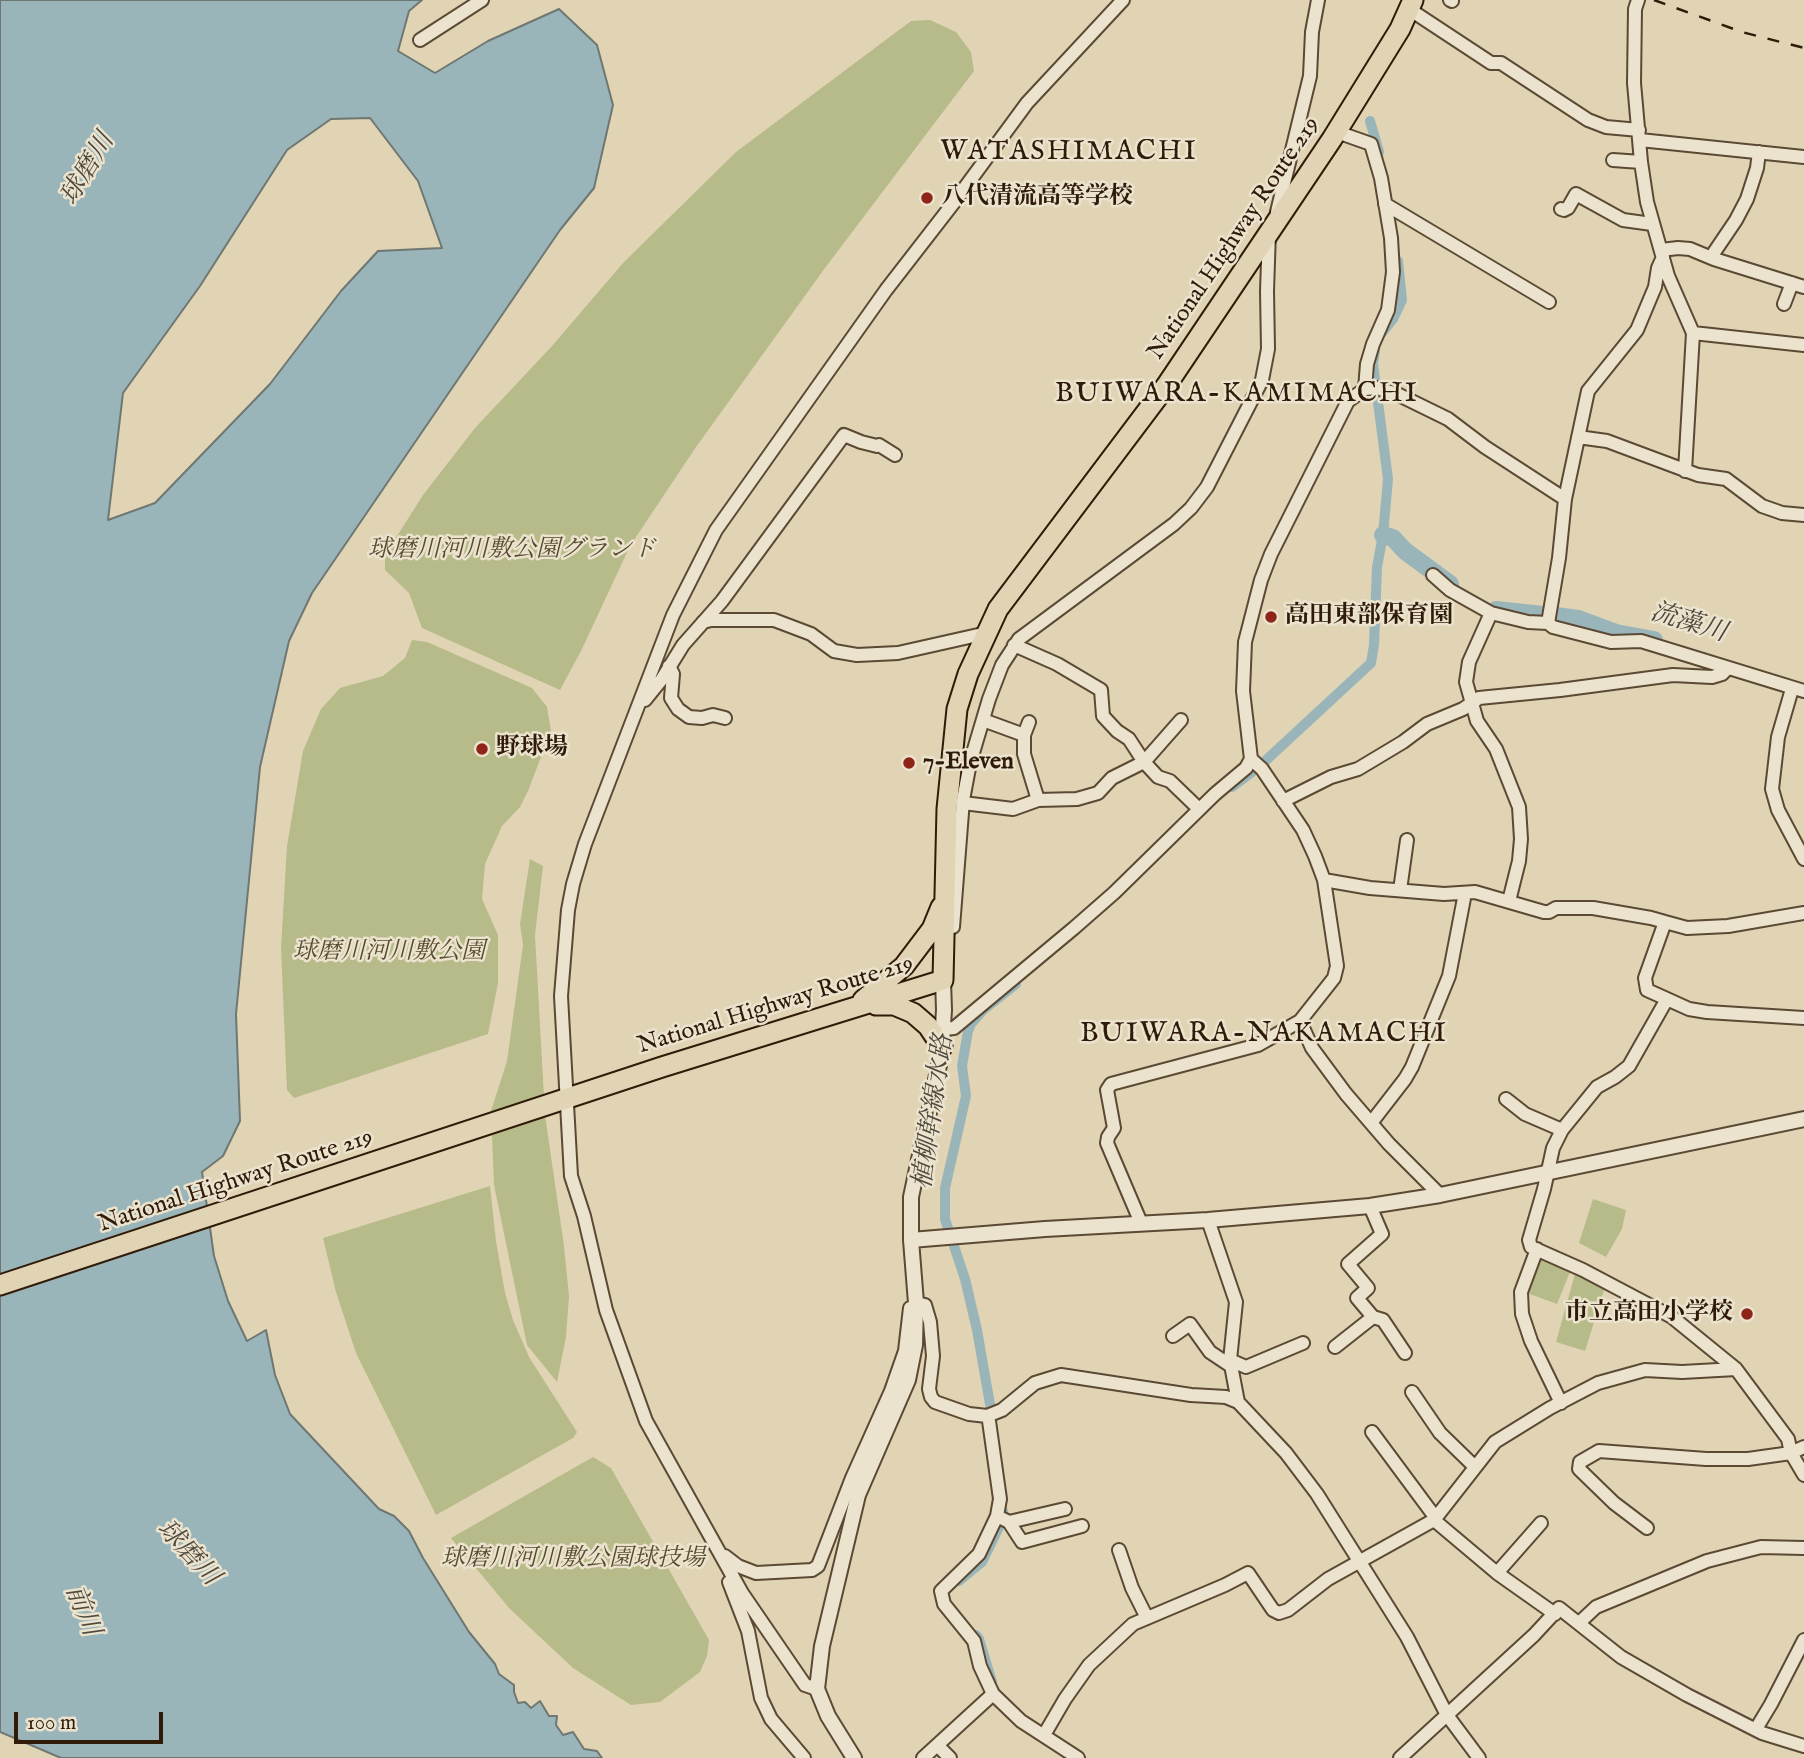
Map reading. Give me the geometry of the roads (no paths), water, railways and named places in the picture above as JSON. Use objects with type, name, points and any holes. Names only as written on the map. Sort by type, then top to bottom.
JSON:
[{"type":"highway","name":"National Highway Route 219","points":[[0,1285],[662,1067],[943,980],[949,769],[957,709],[968,674],[998,609],[1166,386],[1337,132],[1401,29],[1411,4]]},
{"type":"highway","points":[[857,1006],[904,966],[932,929],[944,900]]},
{"type":"highway","points":[[857,1006],[894,1005],[913,1013],[943,1038]]},
{"type":"street","points":[[420,40],[482,0]]},
{"type":"street","points":[[817,1689],[805,1685],[741,1593],[646,1421],[606,1310],[584,1216],[571,1176],[571,1098],[563,1059],[561,996],[570,897],[585,844],[673,615],[716,530],[878,300],[1027,103],[1123,0]]},
{"type":"street","points":[[854,1758],[828,1716],[817,1689],[822,1646],[858,1495],[908,1380],[915,1345],[916,1303],[911,1197],[943,1038],[943,980],[953,928],[962,803],[970,763],[1002,665],[1014,645],[1174,524],[1191,508],[1207,487],[1262,380],[1268,349],[1269,233],[1279,206],[1291,145],[1310,76],[1312,32],[1318,0]]},
{"type":"street","points":[[1638,0],[1635,9],[1634,83],[1641,162],[1652,224],[1668,276],[1693,333],[1685,471]]},
{"type":"street","points":[[1411,4],[1491,63],[1502,63],[1588,120],[1639,135],[1804,157]]},
{"type":"street","points":[[1337,132],[1371,144],[1381,178],[1393,272],[1388,310],[1367,364],[1366,389]]},
{"type":"street","points":[[1711,257],[1747,199],[1759,152]]},
{"type":"street","points":[[1613,160],[1641,162]]},
{"type":"street","points":[[1561,209],[1567,208],[1576,194],[1623,220],[1652,224]]},
{"type":"street","points":[[1385,204],[1549,302]]},
{"type":"street","points":[[1662,253],[1690,249],[1798,285],[1784,303]]},
{"type":"street","points":[[1548,623],[1565,499],[1588,391],[1637,330],[1655,287],[1662,253]]},
{"type":"street","points":[[1693,333],[1804,345]]},
{"type":"street","points":[[943,1038],[1074,929],[1199,809],[1246,768],[1251,759],[1243,691],[1245,642],[1261,579],[1348,401],[1366,389],[1377,388],[1397,394],[1448,419],[1485,447],[1565,499]]},
{"type":"street","points":[[636,712],[695,630],[722,601],[844,435],[861,442],[877,446],[878,444],[895,456]]},
{"type":"street","points":[[1578,437],[1607,441],[1685,471],[1726,479],[1762,506],[1782,513],[1804,515]]},
{"type":"street","points":[[1433,575],[1450,590],[1491,613],[1528,622],[1548,623],[1553,627],[1611,642],[1641,641],[1798,690],[1778,737],[1772,789],[1778,810],[1804,859]]},
{"type":"street","points":[[1491,613],[1466,675],[1477,721],[1496,749],[1519,807],[1519,862],[1509,901]]},
{"type":"street","points":[[704,622],[774,620],[811,634],[834,651],[857,655],[898,653],[987,633]]},
{"type":"street","points":[[1014,645],[1056,664],[1101,690],[1103,716],[1129,739],[1144,762],[1158,776],[1182,790],[1199,809]]},
{"type":"street","points":[[668,666],[673,674],[671,698],[678,709],[689,716],[702,718],[713,715],[725,718]]},
{"type":"street","points":[[1283,801],[1331,777],[1358,769],[1427,724],[1479,698],[1673,675],[1712,677],[1727,669]]},
{"type":"street","points":[[983,720],[1026,729],[1024,754],[1038,800]]},
{"type":"street","points":[[962,803],[1013,809],[1038,800],[1077,799],[1098,793],[1112,778],[1144,762],[1181,720]]},
{"type":"street","points":[[1141,1223],[1107,1143],[1114,1128],[1107,1090],[1111,1084],[1253,1048],[1300,1021],[1334,978],[1337,965],[1324,880],[1303,830],[1262,769],[1251,759]]},
{"type":"street","points":[[1400,890],[1406,840]]},
{"type":"street","points":[[1324,880],[1444,894],[1475,892],[1544,912],[1556,908],[1592,908],[1651,918],[1687,928],[1728,926],[1804,913]]},
{"type":"street","points":[[1371,1123],[1412,1067],[1449,976],[1465,893]]},
{"type":"street","points":[[1665,922],[1645,984],[1647,990],[1689,1009],[1804,1018]]},
{"type":"street","points":[[1667,999],[1629,1066],[1597,1087],[1562,1130],[1553,1148],[1546,1174],[1545,1189],[1529,1240],[1531,1247],[1583,1270],[1672,1317],[1736,1369],[1788,1438],[1791,1452],[1804,1475]]},
{"type":"street","points":[[1300,1021],[1312,1048],[1371,1123],[1440,1195]]},
{"type":"street","points":[[1506,1099],[1525,1114],[1562,1130]]},
{"type":"street","points":[[911,1240],[1370,1206],[1546,1174],[1804,1119]]},
{"type":"street","points":[[1370,1206],[1382,1234],[1348,1264],[1368,1288],[1357,1298],[1373,1317],[1383,1320],[1405,1353]]},
{"type":"street","points":[[1208,1220],[1236,1302],[1230,1363],[1238,1402]]},
{"type":"street","points":[[1537,1249],[1521,1292],[1522,1314],[1531,1341],[1561,1403]]},
{"type":"street","points":[[719,1552],[738,1566],[756,1573],[811,1570],[818,1566],[852,1478],[891,1391],[905,1350],[913,1276]]},
{"type":"street","points":[[916,1303],[925,1305],[930,1322],[933,1356],[929,1389],[931,1397],[935,1402],[969,1414],[986,1416],[1002,1410],[1035,1383],[1061,1375],[1191,1395],[1226,1397],[1238,1402],[1303,1474],[1407,1637],[1447,1715],[1479,1758]]},
{"type":"street","points":[[1335,1347],[1373,1317]]},
{"type":"street","points":[[1173,1336],[1190,1324],[1210,1352],[1230,1363],[1246,1367],[1303,1343]]},
{"type":"street","points":[[1046,1732],[1089,1665],[1123,1632],[1147,1618],[1248,1573],[1273,1610],[1279,1613],[1288,1610],[1328,1579],[1435,1519],[1495,1442],[1598,1383],[1645,1370],[1682,1372],[1736,1369]]},
{"type":"street","points":[[1412,1392],[1440,1433],[1475,1467]]},
{"type":"street","points":[[986,1416],[989,1421],[1003,1518],[1022,1542],[1082,1525]]},
{"type":"street","points":[[1372,1432],[1435,1519],[1497,1573],[1555,1614]]},
{"type":"street","points":[[1647,1528],[1614,1503],[1578,1469],[1580,1462],[1600,1451],[1706,1459],[1748,1459],[1791,1452],[1804,1447]]},
{"type":"street","points":[[1065,1508],[1003,1518],[979,1554],[941,1591],[944,1604],[974,1641],[980,1665],[993,1694],[1021,1721],[1046,1732],[1078,1758]]},
{"type":"street","points":[[1497,1573],[1541,1523]]},
{"type":"street","points":[[1579,1623],[1596,1608],[1707,1561],[1761,1548],[1804,1548]]},
{"type":"street","points":[[1119,1550],[1132,1588],[1147,1618]]},
{"type":"street","points":[[719,1552],[748,1631],[761,1698],[771,1719],[804,1758]]},
{"type":"street","points":[[1400,1758],[1559,1608],[1621,1657],[1699,1701],[1747,1727],[1804,1746]]},
{"type":"street","points":[[1756,1728],[1804,1640]]},
{"type":"street","points":[[923,1758],[993,1694]]},
{"type":"street","points":[[938,1746],[950,1758]]},
{"type":"water","points":[[0,0],[422,0],[409,11],[398,51],[435,73],[488,41],[559,9],[597,45],[613,105],[594,188],[560,230],[312,593],[289,641],[260,767],[236,1014],[240,1121],[223,1156],[202,1172],[214,1256],[228,1301],[247,1341],[266,1330],[275,1375],[290,1414],[379,1509],[394,1516],[409,1531],[469,1632],[495,1664],[499,1674],[514,1685],[518,1703],[525,1702],[531,1708],[540,1701],[549,1716],[557,1716],[556,1725],[563,1735],[573,1732],[584,1749],[597,1751],[602,1758],[61,1758],[0,1732]],"holes":[[[370,118],[418,181],[442,248],[378,251],[341,291],[270,384],[155,503],[108,520],[123,393],[200,286],[287,150],[331,119]]]},
{"type":"waterway","name":"植柳幹線水路","points":[[1370,121],[1379,152]]},
{"type":"waterway","name":"植柳幹線水路","points":[[1382,333],[1393,319],[1402,300],[1398,261]]},
{"type":"waterway","name":"植柳幹線水路","points":[[1263,763],[1371,663],[1377,567],[1388,479],[1373,364],[1375,351]]},
{"type":"waterway","name":"流藻川","points":[[1383,535],[1393,538],[1405,551],[1450,584]]},
{"type":"waterway","name":"流藻川","points":[[1496,610],[1543,615]]},
{"type":"waterway","name":"流藻川","points":[[1556,616],[1578,619],[1616,633],[1654,640]]},
{"type":"waterway","name":"植柳幹線水路","points":[[1232,787],[1252,772]]},
{"type":"waterway","name":"植柳幹線水路","points":[[991,1410],[965,1279],[945,1219],[945,1188],[966,1096],[962,1066],[968,1031],[983,1010],[1016,984]]},
{"type":"waterway","name":"植柳幹線水路","points":[[959,1581],[982,1562],[1000,1525],[1003,1511]]},
{"type":"waterway","name":"植柳幹線水路","points":[[976,1635],[992,1682]]},
{"type":"railway","points":[[1654,0],[1742,32],[1804,48]]},
{"type":"place","name":"八代清流高等学校","points":[[927,198]]},
{"type":"place","name":"高田東部保育園","points":[[1271,617]]},
{"type":"place","name":"野球場","points":[[482,749]]},
{"type":"place","name":"7-Eleven","points":[[909,763]]},
{"type":"place","name":"市立高田小学校","points":[[1747,1314]]},
{"type":"district","name":"WATASHIMACHI","points":[[1069,153]]},
{"type":"district","name":"BUIWARA-KAMIMACHI","points":[[1237,395]]},
{"type":"district","name":"BUIWARA-NAKAMACHI","points":[[1264,1035]]},
{"type":"water label","name":"球磨川","points":[[89,170]]},
{"type":"water label","name":"球磨川","points":[[187,1554]]},
{"type":"water label","name":"前川","points":[[81,1611]]},
{"type":"park label","name":"球磨川河川敷公園グランド","points":[[512,551]]},
{"type":"park label","name":"球磨川河川敷公園","points":[[389,953]]},
{"type":"park label","name":"球磨川河川敷公園球技場","points":[[573,1560]]}]
